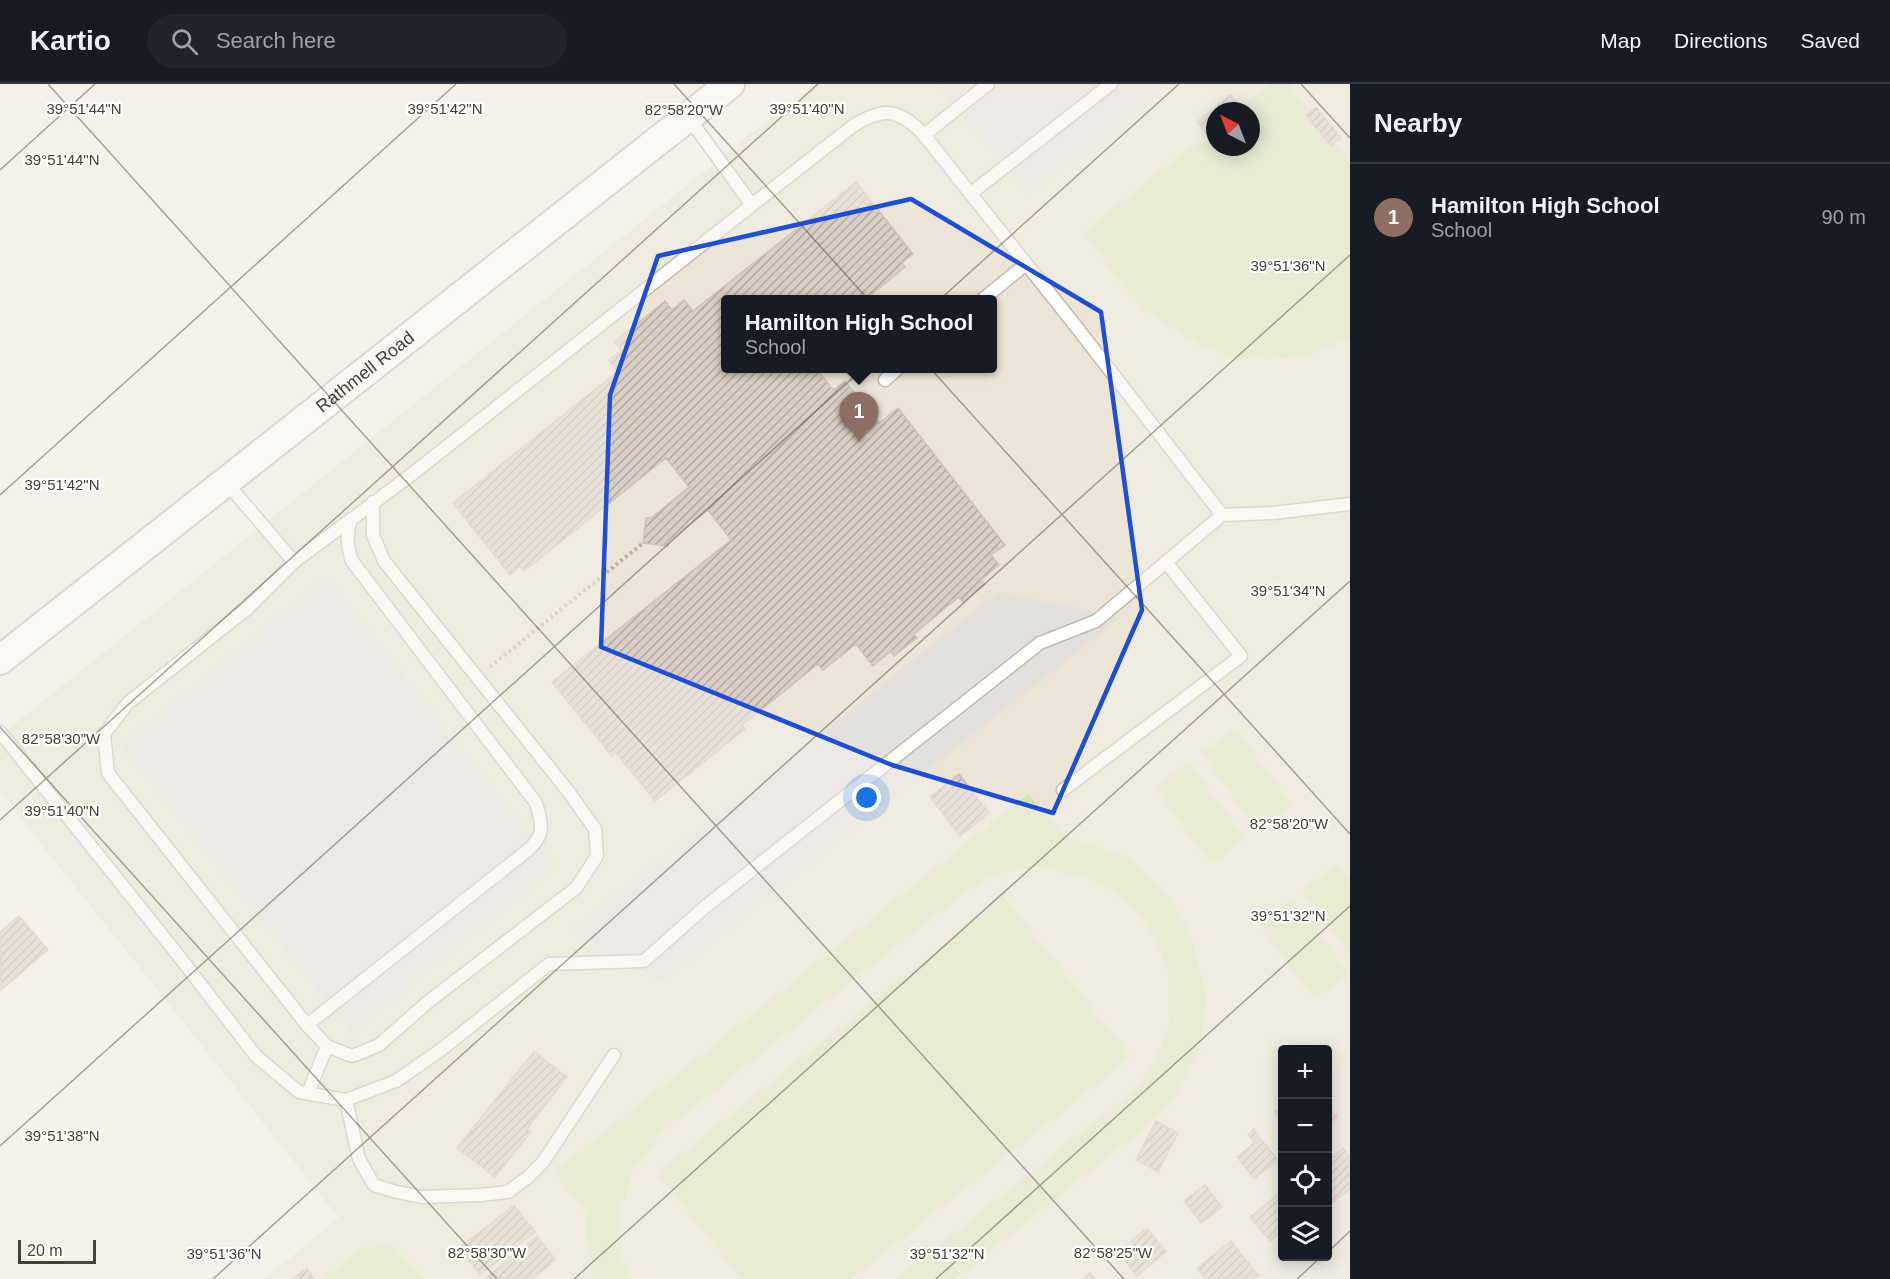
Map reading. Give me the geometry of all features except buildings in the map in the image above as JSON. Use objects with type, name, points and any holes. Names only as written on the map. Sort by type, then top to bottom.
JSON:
[{"type":"street","name":"Rathmell Road","points":[[0,660],[730,84]]},
{"type":"lane","points":[[924,135],[988,84]]},
{"type":"lane","points":[[970,194],[1111,84]]},
{"type":"lane","points":[[373,502],[373,535],[384,561],[568,791],[595,829],[597,856],[576,888],[428,1002],[379,1045],[352,1056],[327,1046],[307,1025],[108,773],[104,734],[128,703],[248,608],[294,562],[373,502],[411,475],[853,126],[871,115],[891,113],[903,117],[924,135],[1222,515]]},
{"type":"lane","points":[[688,117],[752,205]]},
{"type":"lane","points":[[988,295],[1026,264]]},
{"type":"lane","points":[[885,380],[893,373]]},
{"type":"lane","points":[[225,482],[294,562]]},
{"type":"lane","points":[[0,732],[256,1056],[299,1092],[346,1100],[396,1081],[442,1049],[549,964],[644,961],[714,900],[1040,643],[1096,621],[1222,515],[1273,513],[1350,504]]},
{"type":"lane","points":[[307,1025],[528,850],[542,832],[536,803],[352,561],[348,548],[347,531],[351,519]]},
{"type":"lane","points":[[1063,790],[1241,656],[1166,562]]},
{"type":"lane","points":[[308,1094],[327,1046]]},
{"type":"lane","points":[[346,1100],[359,1159],[374,1185],[421,1197],[480,1196],[508,1192],[543,1162],[614,1055]]},
{"type":"path","points":[[478,677],[643,543]]},
{"type":"highlighted area","points":[[911,199],[1101,312],[1142,610],[1053,813],[892,765],[601,647],[610,395],[658,256]]},
{"type":"shaded area","points":[[813,84],[1350,84],[1350,1056],[1332,1071],[1332,1045],[1278,1045],[1278,1113],[1069,1279],[264,1279],[339,1218],[0,792],[0,736]]},
{"type":"shaded area","points":[[935,84],[1169,84],[1028,196]]},
{"type":"shaded area","points":[[326,577],[556,868],[352,1033],[121,746]]},
{"type":"shaded area","points":[[999,592],[1120,617],[662,982],[570,931]]},
{"type":"shaded area","points":[[1350,1056],[1350,1279],[1069,1279],[1278,1113],[1278,1261],[1332,1261],[1332,1071]]},
{"type":"green space","points":[[1271,84],[1289,84],[1350,162],[1350,339],[1304,356],[1269,359],[1234,358],[1202,346],[1146,311],[1120,283],[1084,232],[1206,135],[1206,156],[1260,156],[1260,102],[1248,102]]},
{"type":"green space","points":[[1236,728],[1292,805],[1257,830],[1201,753]]},
{"type":"green space","points":[[1189,762],[1245,838],[1211,864],[1155,788]]},
{"type":"green space","points":[[1028,794],[1063,835],[1124,855],[1164,890],[1191,933],[1206,999],[1201,1047],[1173,1101],[1141,1131],[955,1279],[896,1279],[1131,1093],[1154,1064],[1169,1027],[1168,970],[1155,939],[1132,905],[1099,883],[1039,866],[994,875],[957,898],[663,1131],[633,1171],[619,1217],[621,1257],[632,1279],[594,1279],[586,1233],[587,1213],[554,1172]]},
{"type":"green space","points":[[1337,864],[1350,882],[1350,954],[1303,890]]},
{"type":"green space","points":[[1004,897],[1131,1057],[851,1279],[741,1279],[657,1173]]},
{"type":"green space","points":[[1292,898],[1349,974],[1314,999],[1258,923]]},
{"type":"green space","points":[[393,1245],[423,1279],[324,1279],[362,1248]]},
{"type":"place","name":"Hamilton High School","points":[[859,442]]}]
